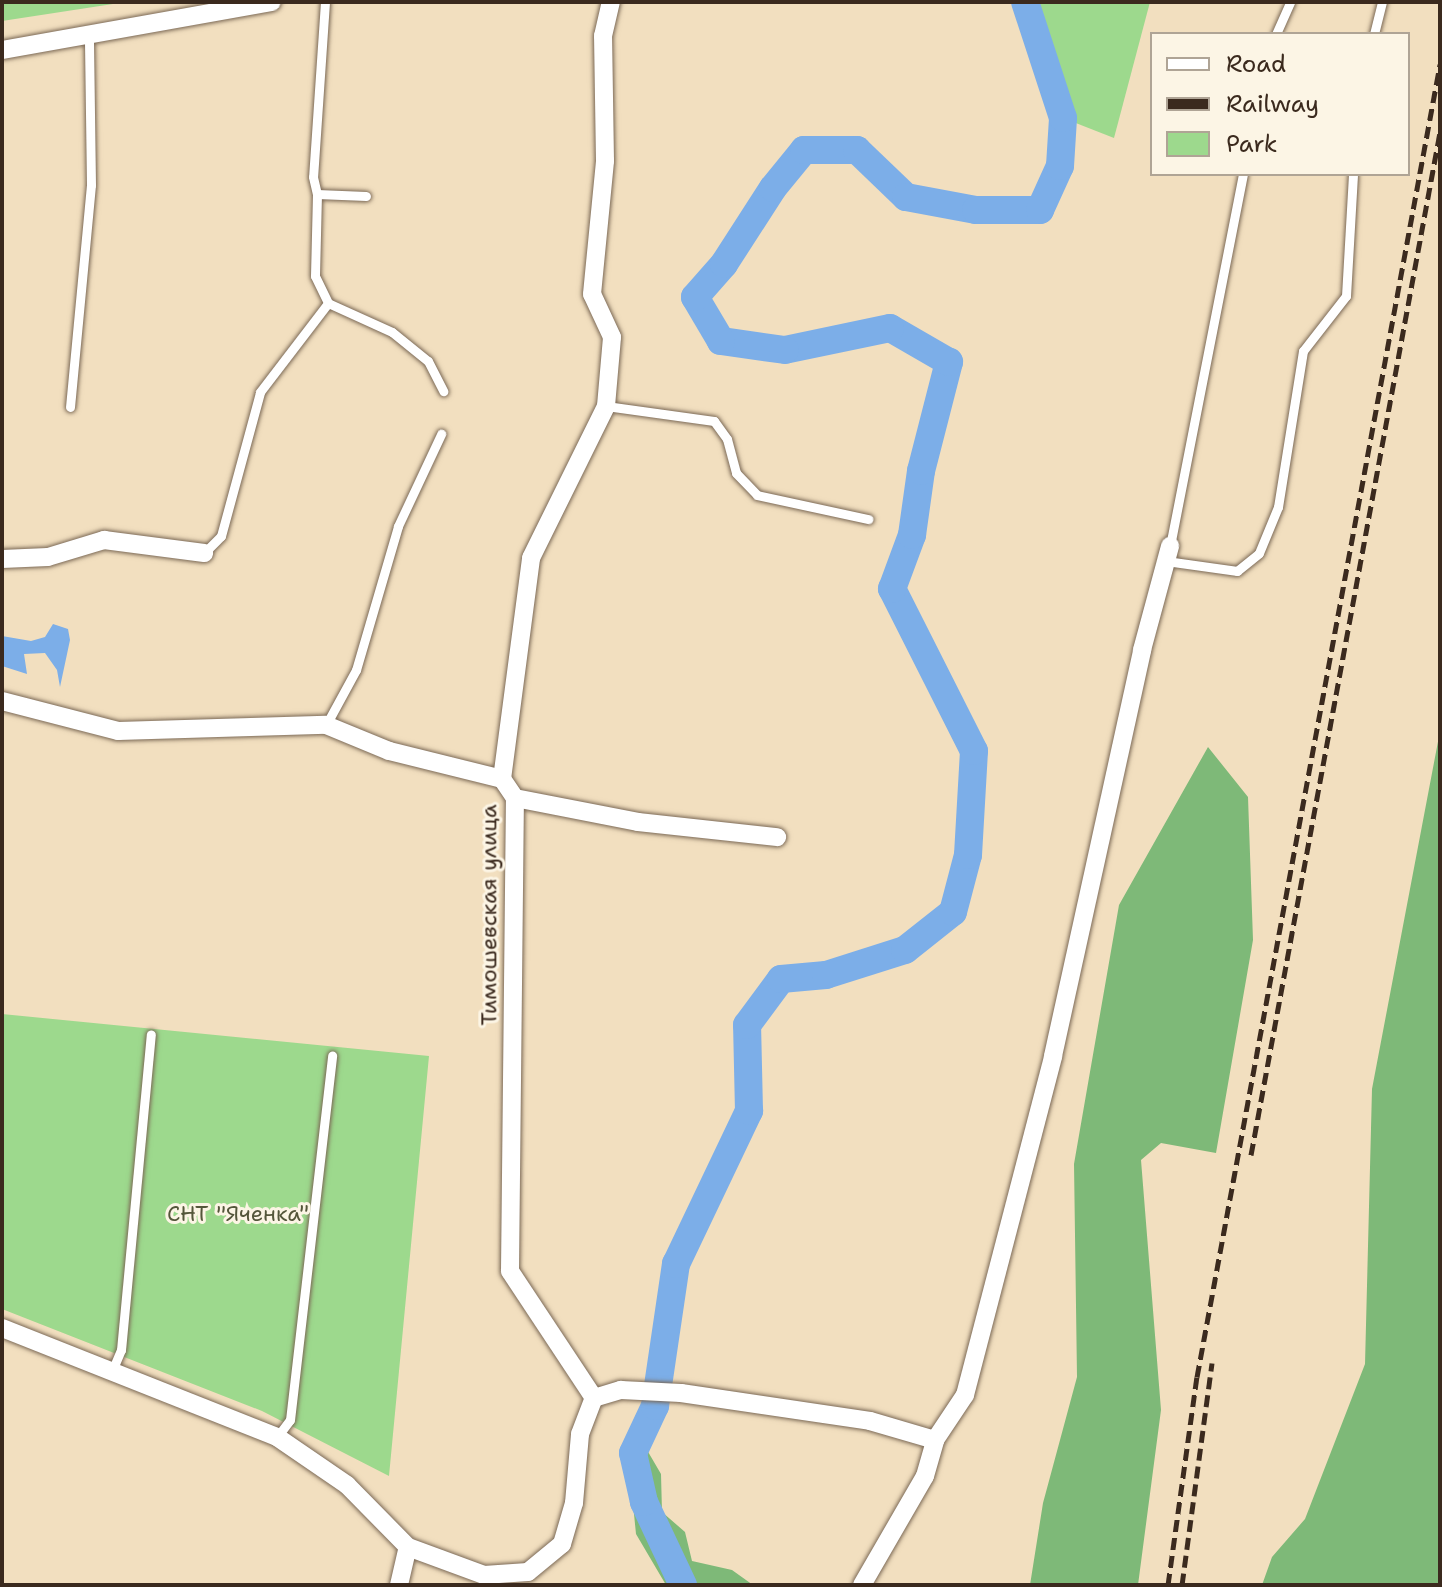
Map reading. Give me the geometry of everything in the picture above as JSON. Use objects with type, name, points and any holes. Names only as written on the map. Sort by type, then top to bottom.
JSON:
[{"type":"street","points":[[2,50],[272,2]]},
{"type":"street","name":"Тимошевская улица","points":[[594,1398],[510,1271],[515,798],[502,779],[531,558],[606,406],[612,337],[592,294],[605,161],[603,36],[611,2]]},
{"type":"street","points":[[2,559],[48,557],[104,540],[204,553]]},
{"type":"street","points":[[862,1585],[925,1476],[935,1440],[969,1379],[1053,1056],[1142,650],[1168,554]]},
{"type":"street","points":[[2,701],[118,731],[326,725],[389,751],[502,779]]},
{"type":"street","points":[[515,798],[638,822],[777,837]]},
{"type":"street","points":[[2,1328],[277,1437],[347,1485],[408,1547],[484,1575],[528,1572],[562,1544],[574,1503],[580,1434],[594,1398],[645,1390],[681,1393],[870,1421],[935,1440]]},
{"type":"street","points":[[399,1585],[408,1547]]},
{"type":"lane","points":[[325,2],[313,177],[317,194],[315,276],[328,303],[385,327],[428,361],[443,391]]},
{"type":"lane","points":[[1277,32],[1290,2]]},
{"type":"lane","points":[[1374,32],[1382,2]]},
{"type":"lane","points":[[70,407],[91,185],[89,35]]},
{"type":"lane","points":[[1243,176],[1168,554],[1237,571],[1259,553],[1278,507],[1303,351],[1346,296],[1353,176]]},
{"type":"lane","points":[[317,194],[366,196]]},
{"type":"lane","points":[[204,553],[221,536],[260,392],[328,303]]},
{"type":"lane","points":[[606,406],[714,421],[727,439],[736,473],[757,495],[868,519]]},
{"type":"lane","points":[[326,725],[356,670],[398,526],[441,434]]},
{"type":"lane","points":[[112,1371],[121,1350],[151,1034]]},
{"type":"lane","points":[[277,1437],[290,1420],[332,1055]]},
{"type":"green space","points":[[2,2],[126,2],[2,21]]},
{"type":"green space","points":[[1025,2],[1150,2],[1114,138],[1063,118]]},
{"type":"green space","points":[[1440,731],[1440,1585],[1262,1585],[1272,1557],[1305,1519],[1365,1364],[1372,1089]]},
{"type":"green space","points":[[1208,747],[1248,797],[1253,940],[1216,1153],[1161,1143],[1141,1160],[1161,1410],[1138,1585],[1030,1585],[1043,1503],[1077,1377],[1074,1164],[1119,905]]},
{"type":"green space","name":"СНТ \"Яченка\"","points":[[2,1014],[429,1056],[389,1476],[262,1411],[2,1309]]},
{"type":"green space","points":[[647,1450],[661,1474],[662,1512],[685,1532],[692,1561],[732,1570],[753,1585],[666,1585],[636,1534],[633,1504]]},
{"type":"water","points":[[53,624],[68,629],[70,640],[60,687],[57,670],[45,653],[24,654],[27,674],[2,666],[2,636],[31,641],[45,637]]},
{"type":"waterway","points":[[683,1585],[644,1502],[633,1453],[655,1406],[676,1264],[749,1111],[747,1025],[781,979],[826,975],[905,950],[953,912],[968,855],[974,751],[892,589],[912,535],[921,471],[949,362],[890,328],[785,350],[721,341],[695,297],[724,264],[773,188],[804,150],[857,150],[906,197],[976,210],[1040,210],[1060,166],[1063,118],[1025,2]]},
{"type":"railway","points":[[1168,1585],[1197,1377],[1440,64]]},
{"type":"railway","points":[[1251,1155],[1440,132]]},
{"type":"railway","points":[[1182,1585],[1212,1363]]}]
